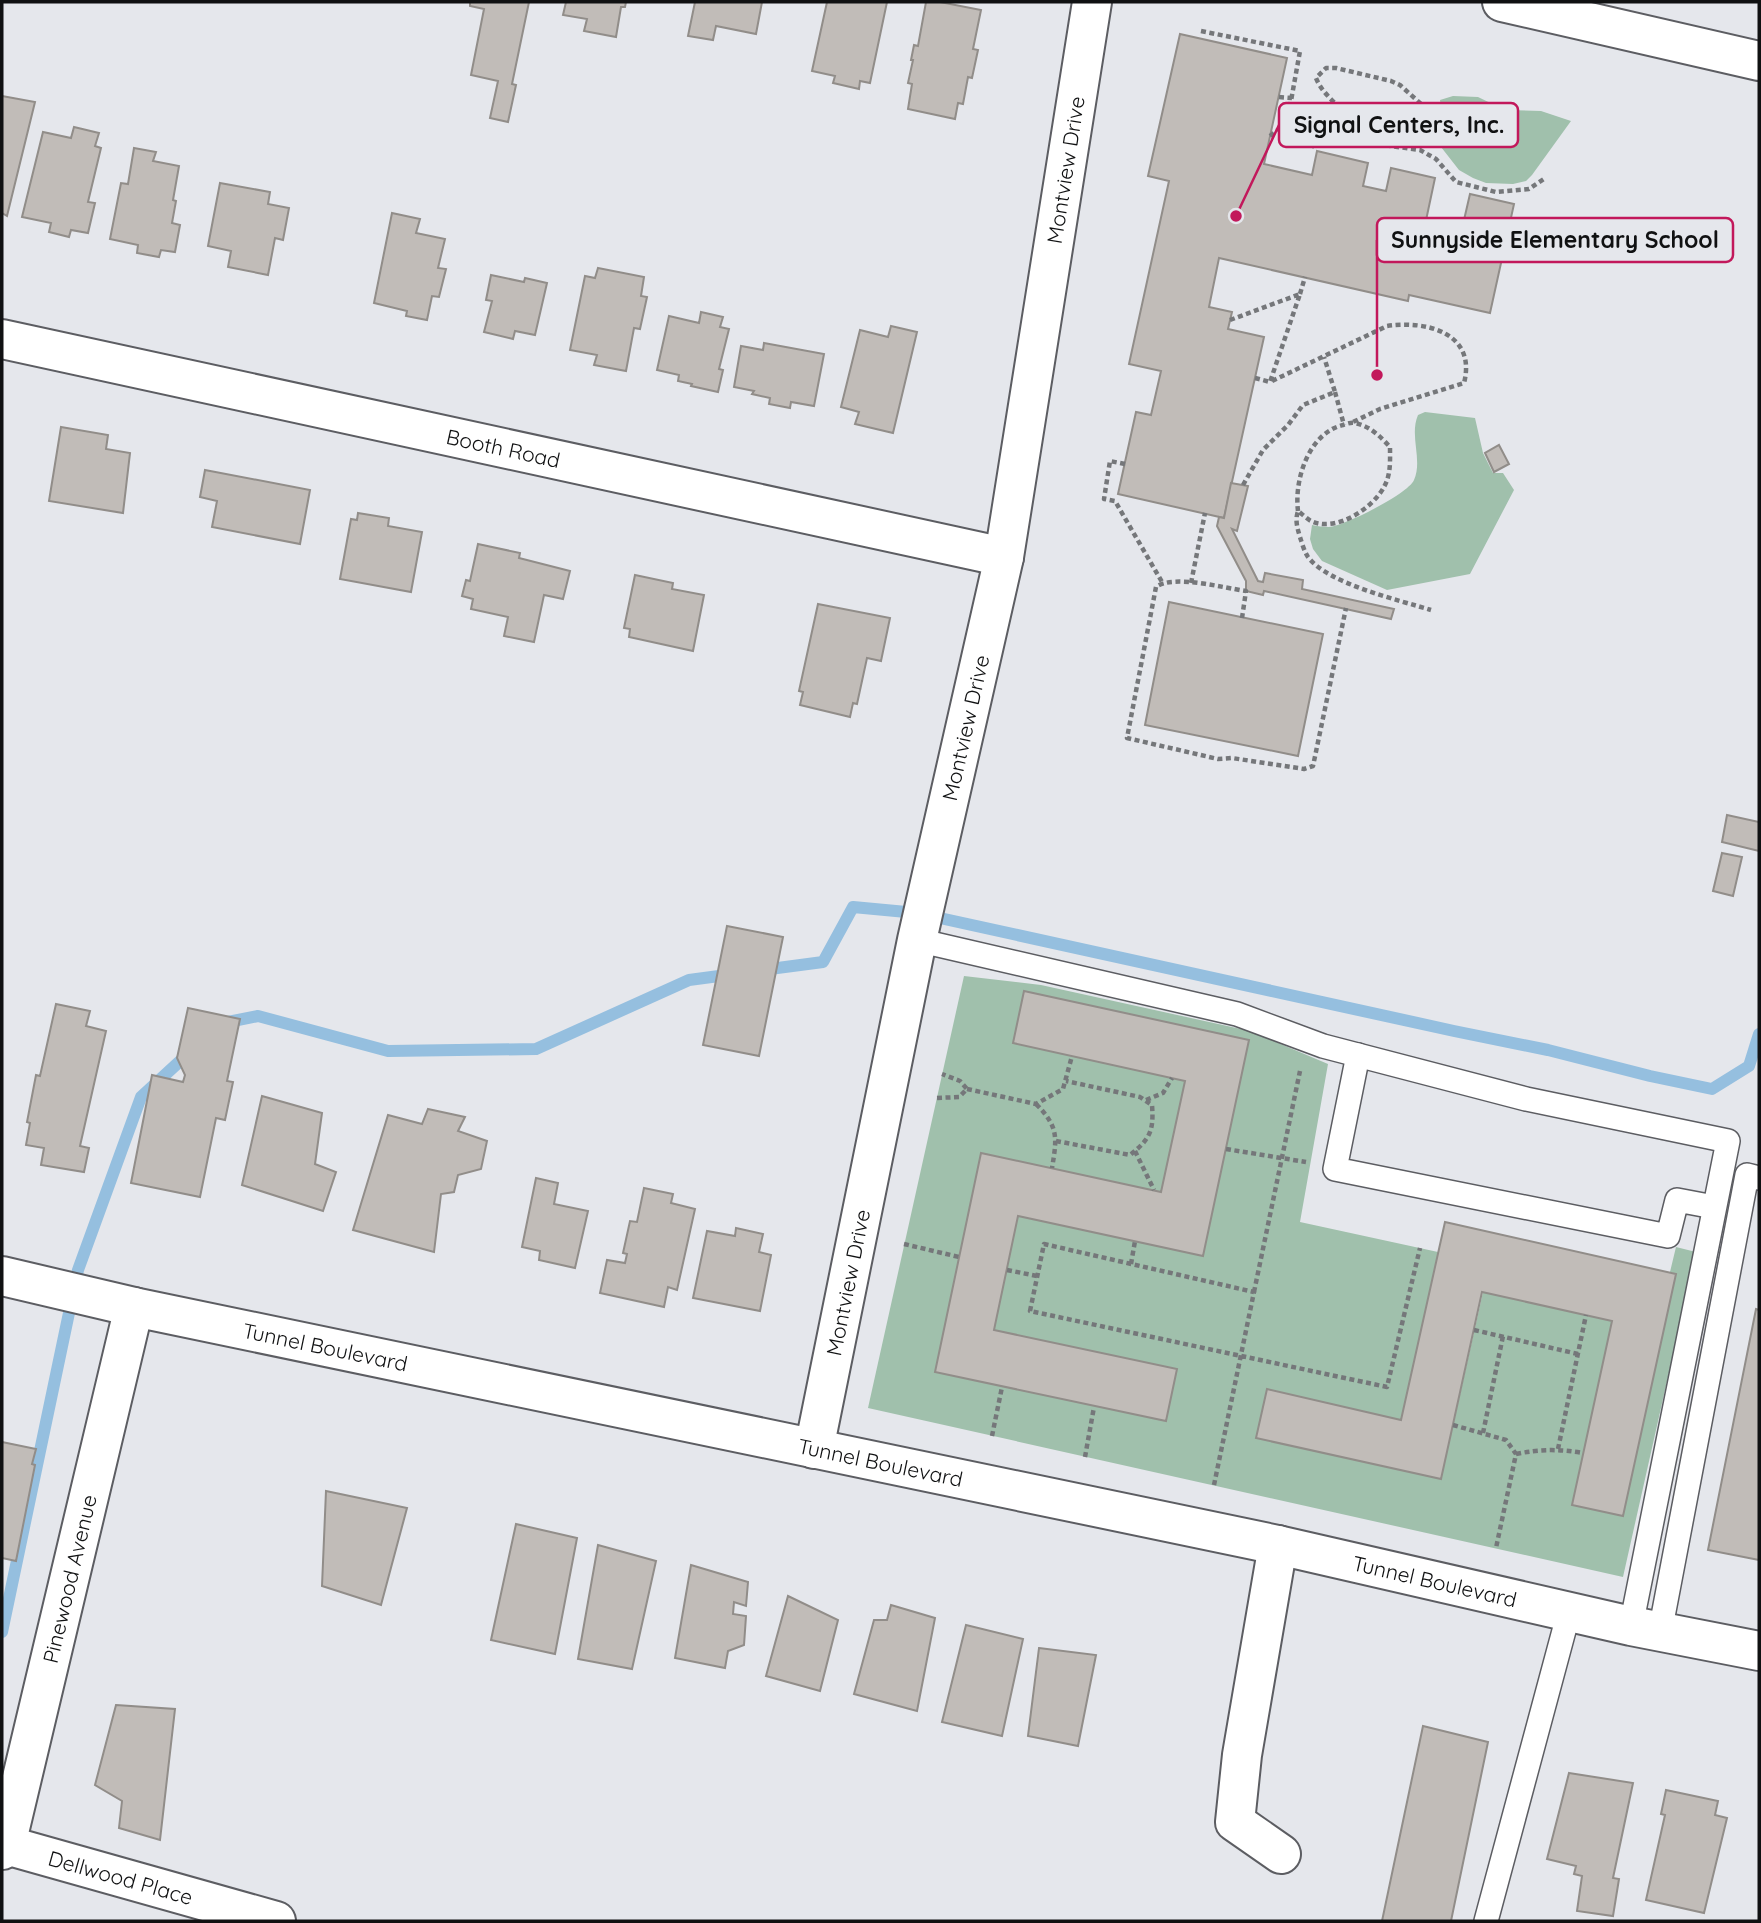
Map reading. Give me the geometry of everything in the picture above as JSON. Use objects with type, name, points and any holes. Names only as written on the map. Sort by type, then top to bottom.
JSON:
[{"type":"street","name":"Montview Drive","points":[[814,1449],[917,940],[1004,557],[1092,2]]},
{"type":"street","points":[[1502,2],[1759,61]]},
{"type":"street","name":"Booth Road","points":[[2,339],[1004,557]]},
{"type":"street","name":"Tunnel Boulevard","points":[[2,1276],[134,1307],[1278,1545],[1645,1629],[1759,1651]]},
{"type":"street","name":"Pinewood Avenue","points":[[4,1848],[134,1307]]},
{"type":"street","points":[[1278,1545],[1242,1755],[1235,1822],[1281,1854]]},
{"type":"street","name":"Dellwood Place","points":[[4,1848],[276,1921]]},
{"type":"lane","points":[[917,940],[1237,1014],[1323,1046],[1526,1099],[1728,1141],[1714,1208],[1645,1629]]},
{"type":"lane","points":[[1358,1055],[1335,1169],[1668,1236],[1677,1200],[1714,1208]]},
{"type":"lane","points":[[1645,1629],[1747,1175],[1759,1178]]},
{"type":"lane","points":[[1486,1921],[1569,1612]]},
{"type":"path","points":[[1202,31],[1300,51],[1287,123],[1270,136]]},
{"type":"path","points":[[1365,142],[1361,130],[1320,88],[1316,78],[1326,68],[1391,81],[1400,85],[1421,104],[1441,111]]},
{"type":"path","points":[[1279,97],[1292,98]]},
{"type":"path","points":[[1287,123],[1313,146],[1317,136],[1420,150],[1436,159],[1456,183],[1496,192],[1530,189],[1544,179]]},
{"type":"path","points":[[1270,382],[1305,277]]},
{"type":"path","points":[[1230,320],[1300,294]]},
{"type":"path","points":[[1255,378],[1270,382],[1387,326],[1406,323],[1440,330],[1461,346],[1468,368],[1464,383],[1333,427],[1315,443],[1302,470],[1296,496],[1296,519],[1303,547],[1308,557],[1321,569],[1354,586],[1431,610]]},
{"type":"path","points":[[1324,356],[1344,425]]},
{"type":"path","points":[[1242,485],[1263,450],[1303,405],[1335,392]]},
{"type":"path","points":[[1298,510],[1311,522],[1328,524],[1347,520],[1365,510],[1384,487],[1390,470],[1390,447],[1378,433],[1353,422]]},
{"type":"path","points":[[1125,464],[1110,461],[1104,499],[1115,500],[1162,582]]},
{"type":"path","points":[[1191,583],[1205,513]]},
{"type":"path","points":[[1242,618],[1246,591],[1191,583],[1162,582],[1156,587],[1127,738],[1218,758],[1304,769],[1313,766],[1346,608]]},
{"type":"path","points":[[1036,1104],[1063,1089],[1072,1056]]},
{"type":"path","points":[[1214,1485],[1301,1067]]},
{"type":"path","points":[[942,1074],[960,1081],[967,1089],[1036,1104],[1051,1120],[1056,1141],[1052,1168]]},
{"type":"path","points":[[1145,1101],[1163,1093],[1172,1078]]},
{"type":"path","points":[[1056,1141],[1130,1155],[1146,1142],[1153,1124],[1152,1105],[1140,1097],[1066,1081]]},
{"type":"path","points":[[937,1098],[959,1097],[967,1089]]},
{"type":"path","points":[[1226,1149],[1310,1163]]},
{"type":"path","points":[[1135,1151],[1154,1190]]},
{"type":"path","points":[[1131,1264],[1135,1241]]},
{"type":"path","points":[[904,1244],[959,1257]]},
{"type":"path","points":[[1254,1293],[1044,1244],[1030,1311],[1388,1387],[1420,1248]]},
{"type":"path","points":[[1007,1270],[1037,1276]]},
{"type":"path","points":[[1558,1449],[1586,1315]]},
{"type":"path","points":[[1474,1330],[1578,1354]]},
{"type":"path","points":[[1483,1433],[1503,1336]]},
{"type":"path","points":[[992,1436],[1003,1387]]},
{"type":"path","points":[[1085,1457],[1094,1407]]},
{"type":"path","points":[[1453,1425],[1507,1440],[1516,1454],[1496,1548]]},
{"type":"path","points":[[1516,1454],[1539,1449],[1558,1449],[1583,1454]]},
{"type":"green space","points":[[1453,96],[1478,97],[1505,110],[1541,111],[1571,121],[1526,181],[1513,184],[1486,183],[1459,170],[1441,147],[1444,135],[1440,100]]},
{"type":"green space","points":[[1425,412],[1475,418],[1483,453],[1493,473],[1503,473],[1514,490],[1470,574],[1387,590],[1322,561],[1313,549],[1310,539],[1312,525],[1329,527],[1348,521],[1388,501],[1409,486],[1414,480],[1417,464],[1416,423],[1418,415]]},
{"type":"green space","points":[[964,976],[1041,985],[1250,1031],[1328,1064],[1300,1222],[1438,1252],[1401,1420],[1267,1389],[1257,1438],[1441,1479],[1483,1292],[1612,1321],[1572,1505],[1623,1516],[1676,1274],[1670,1272],[1676,1247],[1696,1252],[1623,1577],[868,1408]],"holes":[[[1024,991],[1249,1040],[1203,1256],[1018,1216],[994,1330],[1176,1369],[1165,1421],[935,1372],[981,1153],[1161,1192],[1185,1081],[1013,1043]]]},
{"type":"building","points":[[470,2],[529,2],[512,84],[516,85],[508,122],[490,118],[498,81],[471,75],[484,9],[470,6]]},
{"type":"building","points":[[566,2],[626,2],[625,7],[621,7],[616,37],[584,31],[587,19],[563,15]]},
{"type":"building","points":[[695,2],[762,2],[756,34],[716,26],[713,40],[688,36]]},
{"type":"building","points":[[827,2],[887,2],[870,83],[860,81],[859,89],[833,83],[835,76],[812,71]]},
{"type":"building","points":[[926,2],[981,10],[973,49],[978,50],[972,78],[968,77],[963,104],[958,103],[955,119],[908,109],[912,84],[908,83],[911,60],[914,45],[918,46]]},
{"type":"building","points":[[1180,34],[1287,58],[1264,164],[1312,175],[1317,151],[1368,163],[1363,186],[1386,191],[1391,168],[1435,178],[1425,225],[1461,233],[1470,194],[1514,204],[1490,313],[1409,295],[1408,301],[1219,258],[1209,307],[1232,312],[1228,329],[1264,337],[1224,518],[1118,494],[1136,412],[1151,415],[1161,371],[1129,364],[1169,181],[1148,176]]},
{"type":"building","points":[[2,96],[35,102],[7,216],[2,213]]},
{"type":"building","points":[[74,127],[99,133],[95,146],[101,148],[88,202],[95,203],[88,233],[71,230],[69,237],[49,232],[51,223],[22,217],[43,132],[71,138]]},
{"type":"building","points":[[134,148],[156,152],[153,161],[179,166],[173,200],[176,201],[172,223],[180,225],[175,252],[161,250],[159,257],[137,253],[138,245],[110,239],[121,183],[128,184]]},
{"type":"building","points":[[220,183],[270,192],[268,204],[289,208],[283,240],[275,238],[268,275],[228,267],[231,251],[208,246]]},
{"type":"building","points":[[392,213],[420,219],[416,233],[445,239],[438,268],[446,269],[439,297],[432,296],[427,320],[406,316],[407,311],[374,303]]},
{"type":"building","points":[[598,268],[644,277],[641,296],[647,297],[640,329],[634,328],[626,371],[594,365],[597,355],[570,350],[585,276],[595,278]]},
{"type":"building","points":[[491,275],[524,282],[525,278],[547,283],[535,335],[515,331],[513,339],[484,332],[492,301],[486,300]]},
{"type":"building","points":[[701,312],[723,317],[720,327],[729,329],[719,369],[723,370],[718,392],[691,386],[692,384],[678,381],[679,375],[657,370],[669,316],[699,323]]},
{"type":"building","points":[[891,326],[917,332],[893,433],[855,424],[859,412],[841,407],[860,330],[888,337]]},
{"type":"building","points":[[764,343],[824,354],[814,406],[791,402],[790,408],[769,404],[770,398],[734,387],[741,346],[763,350]]},
{"type":"building","points":[[61,427],[108,435],[106,449],[130,453],[123,513],[49,501]]},
{"type":"building","points":[[1499,445],[1509,464],[1494,472],[1485,453]]},
{"type":"building","points":[[205,470],[310,490],[300,544],[212,527],[217,501],[200,497]]},
{"type":"building","points":[[1231,483],[1248,486],[1237,531],[1232,529],[1258,581],[1263,582],[1265,573],[1303,580],[1302,589],[1394,609],[1391,619],[1264,591],[1263,595],[1246,591],[1246,581],[1217,526],[1219,517],[1224,518]]},
{"type":"building","points":[[358,513],[389,518],[388,526],[422,532],[411,592],[340,579],[351,519],[357,520]]},
{"type":"building","points":[[478,544],[520,553],[519,558],[570,571],[563,599],[544,595],[534,642],[504,636],[508,617],[471,609],[473,599],[462,596],[466,580],[470,581]]},
{"type":"building","points":[[635,575],[673,583],[672,589],[704,595],[693,651],[629,637],[630,629],[624,628]]},
{"type":"building","points":[[1169,602],[1323,634],[1298,756],[1145,725]]},
{"type":"building","points":[[818,604],[890,618],[881,661],[867,658],[857,704],[853,703],[850,717],[800,705],[803,692],[799,691]]},
{"type":"building","points":[[1727,815],[1759,822],[1759,851],[1722,842]]},
{"type":"building","points":[[1722,853],[1742,857],[1733,896],[1713,891]]},
{"type":"building","points":[[727,926],[783,937],[759,1056],[703,1045]]},
{"type":"building","points":[[1024,991],[1249,1040],[1203,1256],[1018,1216],[994,1330],[1177,1369],[1166,1421],[935,1372],[981,1153],[1161,1192],[1185,1081],[1013,1043]]},
{"type":"building","points":[[56,1004],[90,1011],[86,1026],[106,1031],[80,1146],[89,1148],[84,1172],[41,1165],[44,1148],[26,1145],[30,1123],[27,1122],[36,1075],[40,1076]]},
{"type":"building","points":[[188,1008],[240,1019],[227,1081],[233,1082],[225,1120],[216,1118],[200,1197],[131,1183],[152,1075],[183,1082],[185,1075],[177,1058]]},
{"type":"building","points":[[262,1096],[322,1113],[315,1164],[336,1172],[323,1211],[242,1185]]},
{"type":"building","points":[[428,1109],[465,1117],[458,1131],[487,1141],[481,1169],[458,1175],[454,1192],[441,1194],[434,1252],[353,1230],[388,1115],[422,1124]]},
{"type":"building","points":[[536,1178],[558,1183],[554,1204],[588,1211],[575,1268],[539,1260],[540,1251],[522,1247]]},
{"type":"building","points":[[644,1188],[673,1194],[671,1203],[695,1209],[677,1290],[668,1287],[664,1307],[600,1293],[607,1260],[625,1263],[627,1254],[623,1253],[630,1221],[637,1222]]},
{"type":"building","points":[[1445,1222],[1676,1274],[1623,1516],[1572,1505],[1612,1321],[1482,1292],[1441,1479],[1256,1438],[1267,1389],[1401,1420]]},
{"type":"building","points":[[736,1228],[763,1234],[759,1252],[771,1255],[760,1311],[693,1298],[707,1231],[735,1236]]},
{"type":"building","points":[[1756,1309],[1759,1310],[1759,1560],[1708,1550]]},
{"type":"building","points":[[2,1442],[36,1449],[16,1561],[2,1558]]},
{"type":"building","points":[[326,1491],[407,1508],[381,1605],[322,1586]]},
{"type":"building","points":[[516,1524],[577,1538],[555,1654],[491,1640]]},
{"type":"building","points":[[598,1545],[656,1561],[632,1669],[578,1659]]},
{"type":"building","points":[[691,1565],[748,1582],[746,1606],[734,1602],[733,1614],[746,1616],[744,1645],[728,1651],[725,1668],[675,1658]]},
{"type":"building","points":[[788,1596],[838,1620],[820,1691],[766,1676]]},
{"type":"building","points":[[891,1605],[935,1618],[917,1711],[854,1694],[874,1620],[887,1620]]},
{"type":"building","points":[[966,1625],[1023,1639],[1002,1736],[942,1722]]},
{"type":"building","points":[[1039,1648],[1096,1655],[1078,1746],[1028,1736]]},
{"type":"building","points":[[116,1705],[175,1709],[160,1840],[119,1828],[122,1801],[95,1785]]},
{"type":"building","points":[[1423,1726],[1488,1742],[1451,1921],[1382,1921]]},
{"type":"building","points":[[1569,1773],[1633,1783],[1613,1878],[1619,1879],[1613,1916],[1577,1911],[1582,1876],[1574,1874],[1576,1866],[1547,1859]]},
{"type":"building","points":[[1666,1790],[1718,1801],[1715,1815],[1727,1818],[1704,1913],[1646,1900],[1665,1815],[1661,1814]]},
{"type":"waterway","points":[[762,970],[823,962],[853,907],[917,913],[1548,1050],[1712,1089],[1749,1066],[1759,1034]]},
{"type":"waterway","points":[[223,1023],[258,1016],[388,1051],[536,1049],[689,980],[734,974]]},
{"type":"waterway","points":[[2,1632],[78,1270],[141,1097],[191,1051]]},
{"type":"place","name":"Signal Centers, Inc.","points":[[1236,216]]},
{"type":"place","name":"Sunnyside Elementary School","points":[[1377,375]]}]
